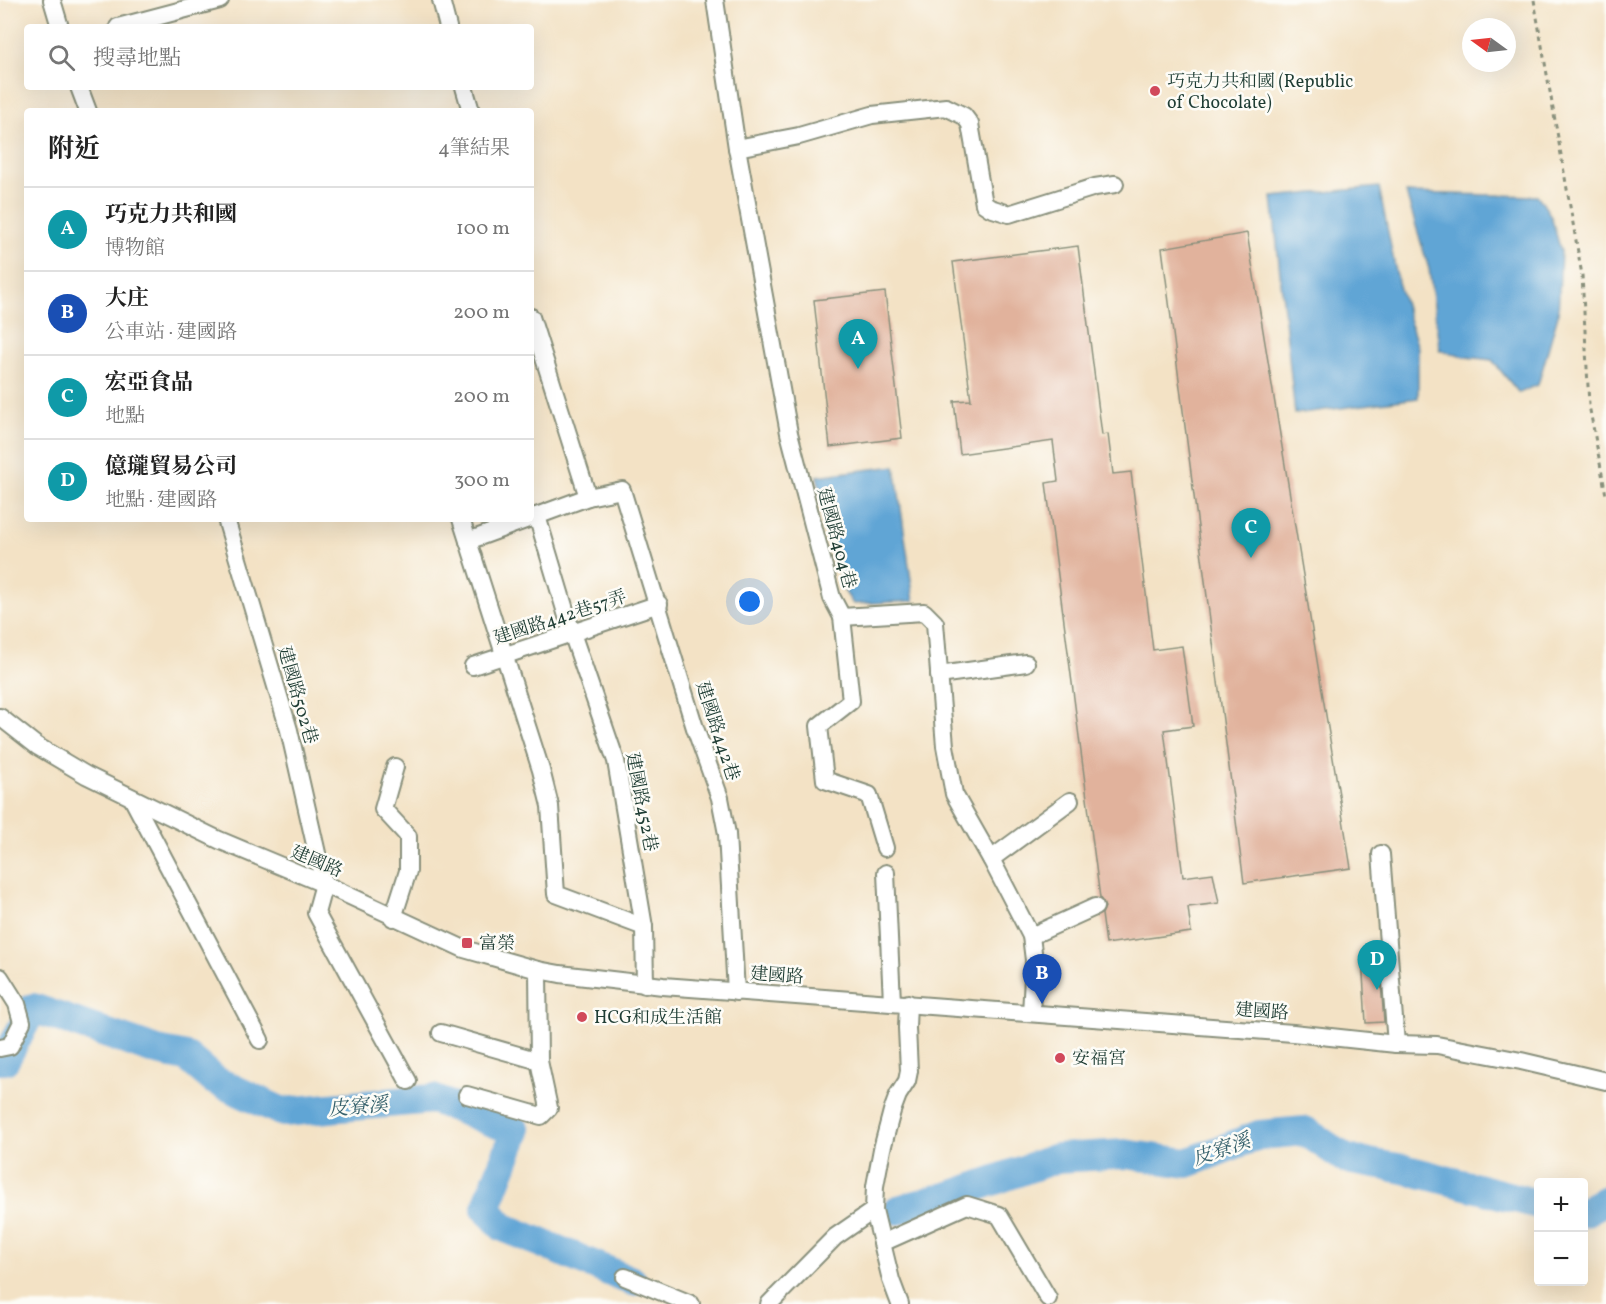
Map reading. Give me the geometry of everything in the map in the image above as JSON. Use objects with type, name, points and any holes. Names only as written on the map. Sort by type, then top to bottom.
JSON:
[{"type":"street","points":[[52,0],[59,24]]},
{"type":"street","points":[[129,24],[220,0]]},
{"type":"street","points":[[441,0],[447,24]]},
{"type":"street","name":"建國路404巷","points":[[715,0],[737,148],[789,434],[832,598],[842,617],[924,612],[935,623],[945,746],[954,794],[1031,936],[1034,960],[1031,1013]]},
{"type":"street","points":[[80,90],[87,108]]},
{"type":"street","points":[[465,90],[470,108]]},
{"type":"street","points":[[737,148],[799,136],[872,115],[946,107],[964,116],[970,124],[984,204],[990,208],[1009,214],[1095,187],[1115,184]]},
{"type":"street","points":[[534,326],[588,496],[534,516]]},
{"type":"street","name":"建國路442巷","points":[[588,496],[622,490],[659,604],[695,728],[720,798],[727,834],[736,992]]},
{"type":"street","name":"建國路502巷","points":[[227,522],[289,730],[324,884]]},
{"type":"street","points":[[462,522],[541,770],[550,806],[556,894],[644,927]]},
{"type":"street","points":[[468,541],[518,522]]},
{"type":"street","name":"建國路452巷","points":[[530,522],[616,761],[644,927],[645,985]]},
{"type":"street","name":"建國路442巷57弄","points":[[473,666],[659,604]]},
{"type":"street","points":[[842,617],[851,701],[819,726],[825,780],[869,795],[885,848]]},
{"type":"street","points":[[939,675],[1026,663]]},
{"type":"street","name":"建國路","points":[[0,717],[37,746],[86,775],[219,840],[324,884],[464,949],[538,970],[645,985],[1031,1013],[1172,1026],[1293,1033],[1396,1044],[1437,1045],[1521,1061],[1606,1081]]},
{"type":"street","points":[[393,918],[408,871],[408,837],[383,809],[394,768]]},
{"type":"street","points":[[132,798],[260,1040]]},
{"type":"street","points":[[991,859],[1070,801]]},
{"type":"street","points":[[1381,854],[1396,1044]]},
{"type":"street","points":[[886,873],[909,1071],[908,1081],[898,1095],[892,1111],[882,1149],[875,1186],[874,1210],[891,1280],[900,1304]]},
{"type":"street","points":[[324,884],[316,913],[408,1081]]},
{"type":"street","points":[[1031,936],[1095,907]]},
{"type":"street","points":[[467,1095],[541,1116],[549,1108],[538,1061],[538,970]]},
{"type":"street","points":[[0,977],[17,1004],[22,1022],[10,1046],[0,1048]]},
{"type":"street","points":[[441,1033],[538,1061]]},
{"type":"street","points":[[882,1243],[967,1205],[999,1215],[1048,1298]]},
{"type":"street","points":[[769,1304],[835,1237],[874,1210]]},
{"type":"street","points":[[625,1278],[691,1304]]},
{"type":"path","points":[[1534,0],[1582,275],[1589,405],[1606,495]]},
{"type":"water","points":[[1379,187],[1398,282],[1418,348],[1418,398],[1295,414],[1272,197]]},
{"type":"water","points":[[1406,193],[1538,196],[1551,216],[1561,251],[1558,315],[1538,385],[1519,393],[1492,360],[1465,357],[1440,350],[1429,269]]},
{"type":"water","points":[[895,466],[914,601],[853,604],[843,589],[817,476]]},
{"type":"building","points":[[1247,233],[1351,868],[1244,883],[1162,248]]},
{"type":"building","points":[[1078,246],[1102,435],[1108,434],[1113,474],[1131,472],[1153,650],[1182,646],[1193,726],[1164,730],[1183,877],[1213,873],[1219,903],[1188,907],[1191,932],[1106,944],[1102,914],[1105,907],[1100,898],[1046,483],[1058,481],[1053,441],[960,454],[954,401],[971,400],[953,262]]},
{"type":"building","points":[[885,292],[902,438],[830,447],[814,300]]},
{"type":"building","points":[[1379,957],[1384,1022],[1366,1023],[1362,958]]},
{"type":"waterway","name":"皮寮溪","points":[[0,1060],[5,1060],[33,1008],[157,1051],[187,1057],[214,1080],[283,1112],[433,1099],[516,1131],[486,1208],[503,1227],[632,1281]]},
{"type":"waterway","name":"皮寮溪","points":[[898,1210],[953,1195],[1057,1158],[1125,1154],[1187,1163],[1259,1135],[1305,1131],[1346,1159],[1404,1169],[1534,1203]]},
{"type":"waterway","name":"皮寮溪","points":[[1588,1210],[1606,1200]]},
{"type":"place","name":"巧克力共和國 (Republic of Chocolate)","points":[[1155,91]]},
{"type":"place","name":"巧克力共和國","points":[[858,369]]},
{"type":"place","name":"宏亞食品","points":[[1251,558]]},
{"type":"place","name":"富榮","points":[[467,943]]},
{"type":"place","name":"億瓏貿易公司","points":[[1377,990]]},
{"type":"place","name":"大庄","points":[[1042,1004]]},
{"type":"place","name":"HCG和成生活館","points":[[582,1017]]},
{"type":"place","name":"安福宮","points":[[1060,1058]]}]
